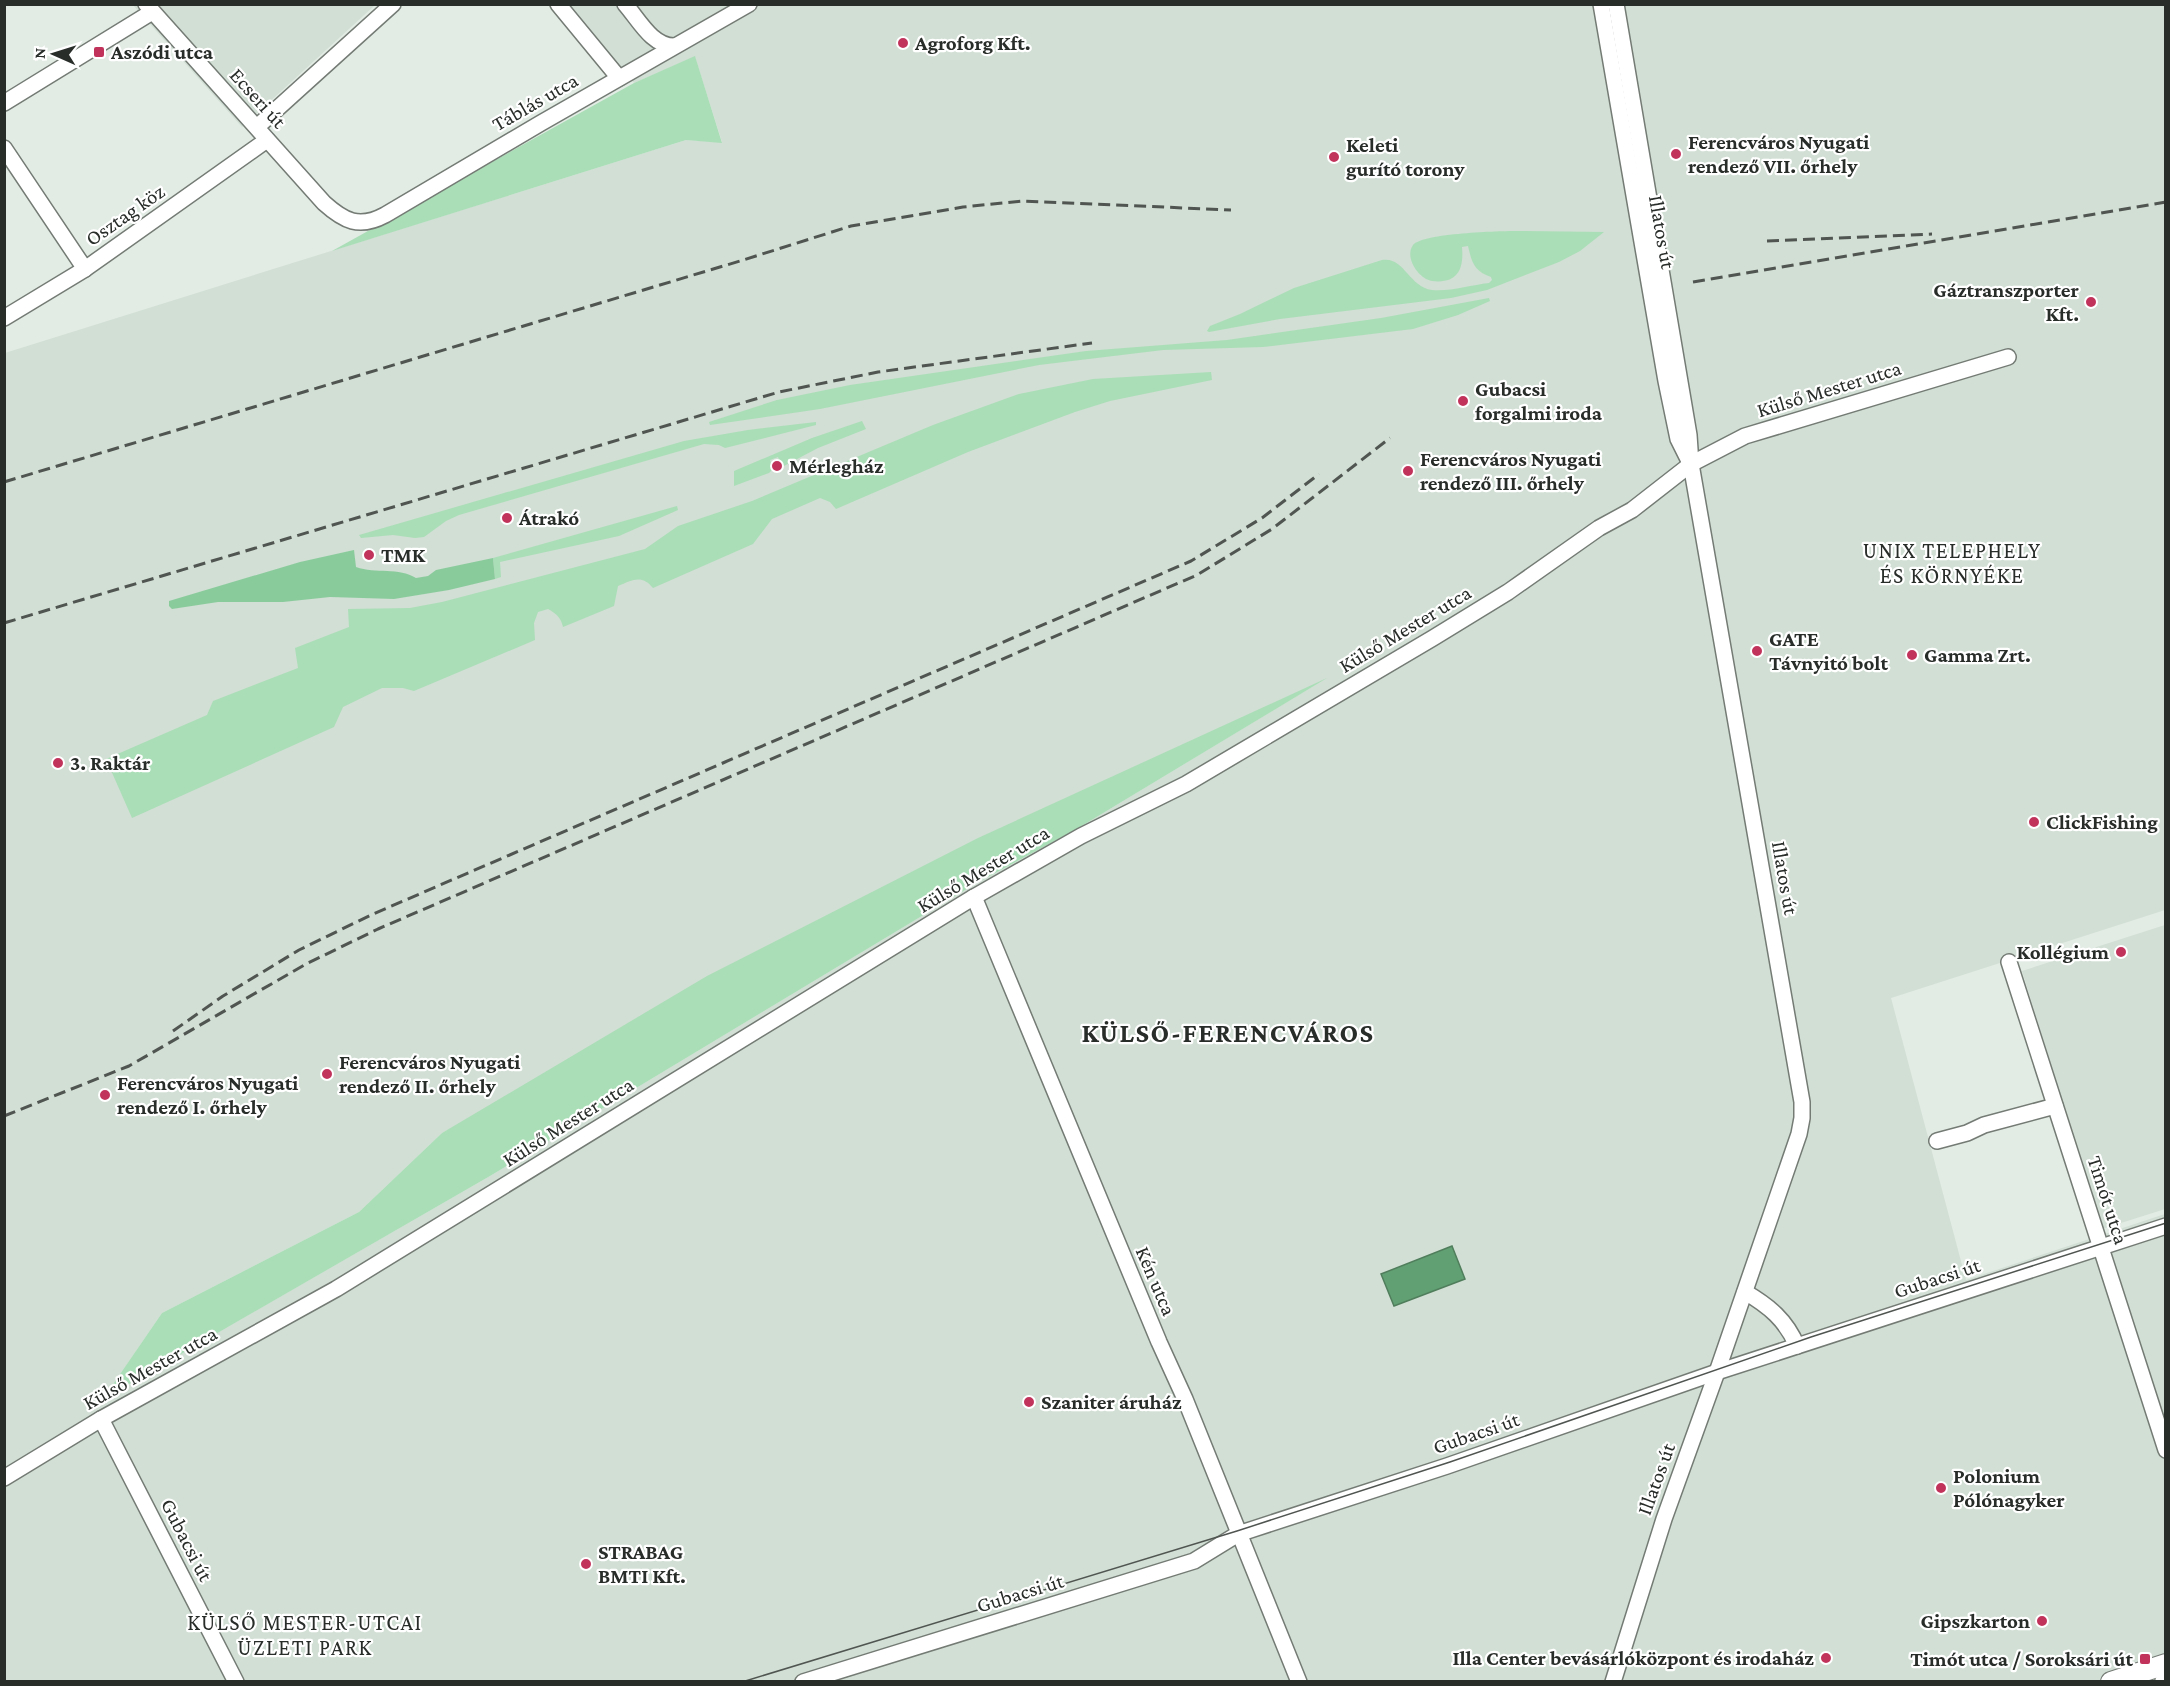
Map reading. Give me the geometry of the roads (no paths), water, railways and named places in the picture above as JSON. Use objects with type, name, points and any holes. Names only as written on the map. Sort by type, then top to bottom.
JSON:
[{"type":"main road","points":[[2111,1682],[2166,1664]]},
{"type":"street","points":[[257,127],[393,4]]},
{"type":"street","points":[[558,4],[619,78]]},
{"type":"street","points":[[625,4],[657,43],[674,46]]},
{"type":"street","name":"Illatos út","points":[[1601,4],[1666,381],[1678,439],[1691,465]]},
{"type":"street","name":"Illatos út","points":[[1613,1682],[1664,1519],[1745,1292],[1799,1134],[1802,1118],[1802,1102],[1691,465],[1689,435],[1616,4]]},
{"type":"street","name":"Táblás utca","points":[[340,218],[355,222],[376,219],[739,7]]},
{"type":"street","points":[[4,103],[149,8]]},
{"type":"street","name":"Ecseri út","points":[[149,8],[340,218]]},
{"type":"street","name":"Osztag köz","points":[[4,318],[85,269],[267,140]]},
{"type":"street","points":[[4,148],[85,269]]},
{"type":"street","name":"Külső Mester utca","points":[[4,1478],[101,1419],[336,1289],[974,897],[1081,836],[1186,784],[1442,632],[1516,586],[1599,528],[1632,510],[1691,465],[1745,436],[2008,357]]},
{"type":"street","name":"Kén utca","points":[[974,897],[1185,1399],[1299,1682]]},
{"type":"street","name":"Timót utca","points":[[2009,962],[2166,1450]]},
{"type":"street","points":[[1937,1141],[1967,1133],[1984,1125],[2055,1106]]},
{"type":"street","name":"Gubacsi út","points":[[803,1682],[850,1675],[1194,1561],[1238,1534],[1447,1466],[1717,1372],[2166,1226]]},
{"type":"street","points":[[1745,1292],[1764,1302],[1780,1316],[1797,1346]]},
{"type":"street","name":"Gubacsi út","points":[[101,1419],[236,1682]]},
{"type":"tram line","points":[[742,1682],[1237,1531],[1450,1462],[1811,1337],[2166,1223]]},
{"type":"railway","points":[[4,482],[851,226],[963,207],[1023,201],[1231,210]]},
{"type":"railway","points":[[1693,282],[2166,202]]},
{"type":"railway","points":[[1767,241],[1932,234]]},
{"type":"railway","points":[[4,623],[779,392],[878,372],[1092,343]]},
{"type":"railway","points":[[4,1116],[129,1066],[306,964],[378,929],[1197,575],[1272,529],[1390,438]]},
{"type":"railway","points":[[173,1031],[223,996],[299,950],[373,914],[1191,561],[1262,518],[1319,474]]},
{"type":"place","name":"Agroforg Kft.","points":[[903,43]]},
{"type":"place","name":"Aszódi utca","points":[[99,52]]},
{"type":"place","name":"Ferencváros Nyugati rendező VII. őrhely","points":[[1676,154]]},
{"type":"place","name":"Keleti gurító torony","points":[[1334,157]]},
{"type":"place","name":"Gáztranszporter Kft.","points":[[2091,302]]},
{"type":"place","name":"Gubacsi forgalmi iroda","points":[[1463,401]]},
{"type":"place","name":"Mérlegház","points":[[777,466]]},
{"type":"place","name":"Ferencváros Nyugati rendező III. őrhely","points":[[1408,471]]},
{"type":"place","name":"Átrakó","points":[[507,518]]},
{"type":"place","name":"TMK","points":[[369,555]]},
{"type":"place","name":"GATE Távnyitó bolt","points":[[1757,651]]},
{"type":"place","name":"Gamma Zrt.","points":[[1912,655]]},
{"type":"place","name":"3. Raktár","points":[[58,763]]},
{"type":"place","name":"ClickFishing","points":[[2034,822]]},
{"type":"place","name":"Kollégium","points":[[2121,952]]},
{"type":"place","name":"Ferencváros Nyugati rendező II. őrhely","points":[[327,1074]]},
{"type":"place","name":"Ferencváros Nyugati rendező I. őrhely","points":[[105,1095]]},
{"type":"place","name":"Szaniter áruház","points":[[1029,1402]]},
{"type":"place","name":"Polonium Pólónagyker","points":[[1941,1488]]},
{"type":"place","name":"STRABAG BMTI Kft.","points":[[586,1564]]},
{"type":"place","name":"Gipszkarton","points":[[2042,1621]]},
{"type":"place","name":"Illa Center bevásárlóközpont és irodaház","points":[[1826,1658]]},
{"type":"place","name":"Timót utca / Soroksári út","points":[[2145,1659]]},
{"type":"district","name":"UNIX TELEPHELY ÉS KÖRNYÉKE","points":[[1952,562]]},
{"type":"district","name":"KÜLSŐ-FERENCVÁROS","points":[[1228,1033]]},
{"type":"district","name":"KÜLSŐ MESTER-UTCAI ÜZLETI PARK","points":[[305,1634]]}]
